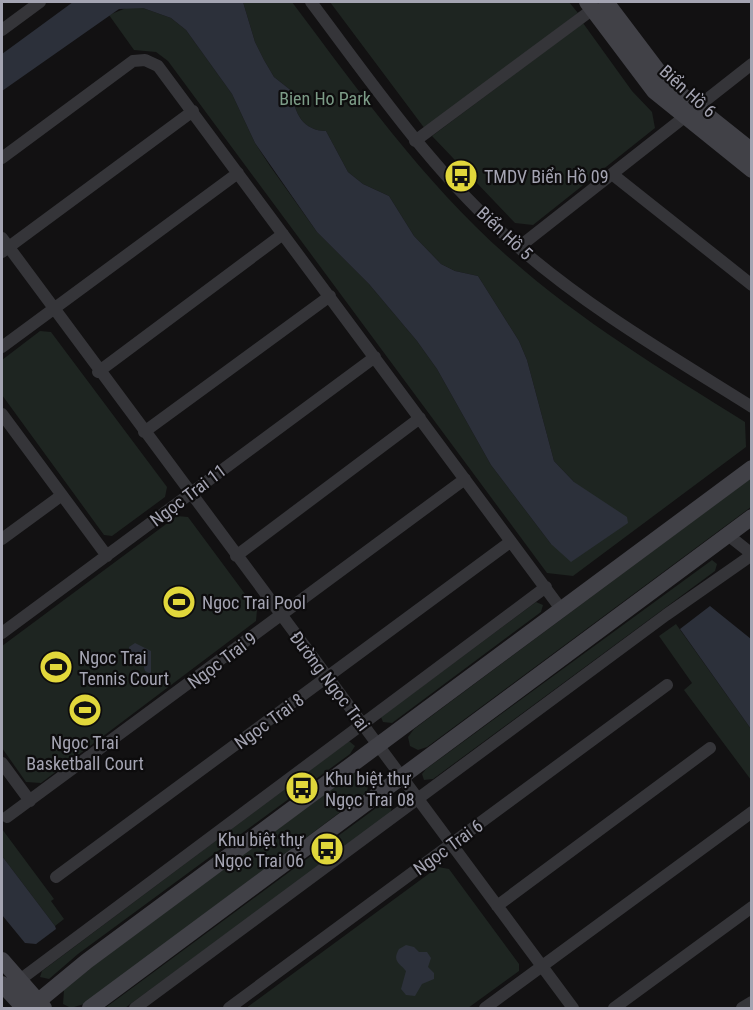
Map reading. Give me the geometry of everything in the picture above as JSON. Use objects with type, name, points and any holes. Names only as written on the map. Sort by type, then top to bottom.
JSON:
[{"type":"main road","name":"Biển Hồ 6","points":[[596,4],[691,112],[752,170]]},
{"type":"main road","name":"Biển Hồ 6","points":[[691,112],[752,151]]},
{"type":"main road","points":[[2,960],[9,984],[34,1007],[377,744],[752,468]]},
{"type":"main road","points":[[90,1008],[752,517]]},
{"type":"street","points":[[2,30],[40,2]]},
{"type":"street","name":"Biển Hồ 5","points":[[312,2],[415,141],[519,248],[605,314],[752,407]]},
{"type":"street","points":[[415,141],[596,4]]},
{"type":"street","points":[[2,158],[133,61],[153,62],[193,111],[561,609]]},
{"type":"street","points":[[519,248],[752,64]]},
{"type":"street","points":[[4,246],[193,111]]},
{"type":"street","points":[[2,347],[238,173]]},
{"type":"street","points":[[612,174],[752,285]]},
{"type":"street","points":[[99,372],[283,234]]},
{"type":"street","name":"Đường Ngọc Trai","points":[[4,246],[573,1008]]},
{"type":"street","points":[[144,432],[330,296]]},
{"type":"street","name":"Ngọc Trai 11","points":[[2,633],[375,357]]},
{"type":"street","points":[[2,414],[107,556]]},
{"type":"street","points":[[236,556],[420,418]]},
{"type":"street","name":"Ngọc Trai 9","points":[[7,817],[465,479]]},
{"type":"street","points":[[2,539],[62,495]]},
{"type":"street","points":[[135,1008],[666,615],[752,554],[728,535]]},
{"type":"street","name":"Ngọc Trai 8","points":[[56,877],[510,542]]},
{"type":"street","points":[[9,984],[546,587]]},
{"type":"street","name":"Ngọc Trai 6","points":[[228,1008],[667,685]]},
{"type":"street","points":[[497,906],[710,747]]},
{"type":"street","points":[[2,763],[30,801]]},
{"type":"street","points":[[485,1008],[752,812]]},
{"type":"street","points":[[614,1008],[752,907]]},
{"type":"street","points":[[742,1008],[752,1002]]},
{"type":"green space","name":"Bien Ho Park","points":[[243,2],[292,2],[419,166],[476,226],[534,279],[592,323],[745,422],[746,447],[573,576],[547,573],[168,61],[156,52],[134,50],[109,15],[131,6],[143,8],[171,18],[186,30],[232,94],[255,143],[270,166],[317,232],[369,284],[417,341],[437,369],[491,465],[551,544],[574,482],[554,461],[527,360],[519,341],[478,276],[455,271],[441,264],[414,236],[389,196],[363,184],[348,172],[326,131],[312,128],[301,119],[295,107],[293,92],[274,77],[255,42]]},
{"type":"green space","points":[[330,2],[569,2],[578,13],[425,129]]},
{"type":"green space","points":[[583,23],[632,91],[652,112],[655,128],[533,225],[515,223],[432,136]]},
{"type":"green space","points":[[40,331],[51,332],[167,487],[165,497],[112,536],[104,535],[2,395],[2,360]]},
{"type":"green space","points":[[751,478],[751,507],[427,747],[418,750],[410,746],[408,737],[414,729]]},
{"type":"green space","points":[[177,516],[188,517],[257,610],[256,621],[41,783],[26,782],[2,748],[2,646]]},
{"type":"green space","points":[[712,560],[717,564],[715,571],[433,779],[424,780],[422,774],[426,769]]},
{"type":"green space","points":[[536,602],[543,605],[541,612],[392,723],[383,722],[381,717]]},
{"type":"green space","points":[[676,624],[751,729],[751,780],[684,690],[692,683],[659,636]]},
{"type":"green space","points":[[349,741],[355,746],[350,754],[78,954],[49,979],[40,977],[42,971]]},
{"type":"green space","points":[[359,772],[369,780],[367,792],[84,1004],[71,1008],[63,1004],[64,990],[92,967],[352,774]]},
{"type":"green space","points":[[387,802],[392,807],[390,814],[125,1008],[105,1008],[380,805]]},
{"type":"green space","points":[[2,829],[54,899],[51,901],[64,919],[55,926],[2,856]]},
{"type":"green space","points":[[438,867],[449,869],[519,964],[519,971],[468,1008],[246,1008]]},
{"type":"shaded area","points":[[73,2],[243,2],[255,42],[274,77],[293,92],[295,107],[301,119],[312,128],[326,131],[348,172],[363,184],[389,196],[414,236],[441,264],[455,271],[478,276],[519,341],[527,360],[554,461],[574,482],[627,517],[628,523],[571,562],[551,544],[491,465],[437,369],[417,341],[369,284],[317,232],[255,143],[232,94],[186,30],[171,18],[143,8],[119,9],[2,91],[2,54]]},
{"type":"shaded area","points":[[710,606],[751,639],[751,729],[680,629]]},
{"type":"shaded area","points":[[135,643],[151,651],[151,674],[145,671],[142,661],[129,653],[129,647]]},
{"type":"shaded area","points":[[2,856],[55,926],[56,929],[36,944],[25,943],[2,915]]},
{"type":"shaded area","points":[[406,945],[414,947],[419,952],[427,952],[431,958],[428,967],[434,973],[434,979],[422,984],[415,996],[406,995],[401,989],[406,971],[397,962],[396,956],[399,949]]},
{"type":"place","name":"TMDV Biển Hồ 09","points":[[461,176]]},
{"type":"place","name":"Ngoc Trai Pool","points":[[179,602]]},
{"type":"place","name":"Ngoc Trai Tennis Court","points":[[56,667]]},
{"type":"place","name":"Ngọc Trai Basketball Court","points":[[85,710]]},
{"type":"place","name":"Khu biệt thự Ngọc Trai 08","points":[[302,788]]},
{"type":"place","name":"Khu biệt thự Ngọc Trai 06","points":[[327,849]]}]
